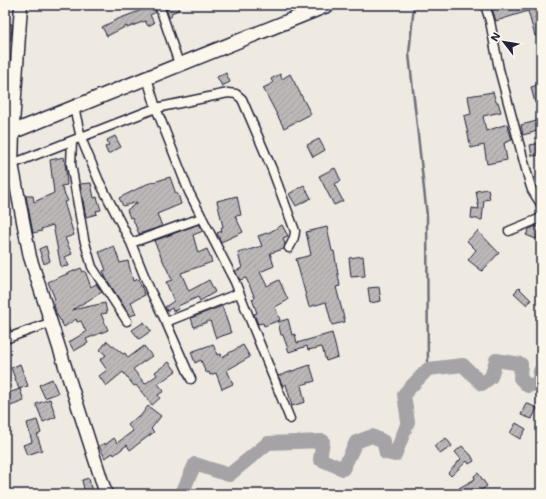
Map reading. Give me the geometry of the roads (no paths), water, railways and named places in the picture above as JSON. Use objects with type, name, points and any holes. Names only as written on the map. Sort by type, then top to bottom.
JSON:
[{"type":"main road","points":[[9,130],[177,58],[309,5]]},
{"type":"main road","points":[[9,130],[74,108],[328,5]]},
{"type":"street","points":[[21,5],[9,130],[12,164],[30,257],[106,494]]},
{"type":"street","points":[[159,5],[177,58]]},
{"type":"street","points":[[485,5],[520,151],[532,190],[541,204]]},
{"type":"street","points":[[147,78],[156,108],[189,192],[240,293],[290,419]]},
{"type":"street","points":[[12,164],[156,108],[228,93],[236,94],[242,99],[272,169],[295,232],[293,241],[289,248]]},
{"type":"street","points":[[74,108],[81,138],[99,181],[131,243],[150,290],[191,379]]},
{"type":"street","points":[[72,141],[71,164],[84,239],[92,267],[127,321]]},
{"type":"street","points":[[131,243],[201,218]]},
{"type":"street","points":[[510,231],[541,218]]},
{"type":"street","points":[[166,322],[240,293]]},
{"type":"street","points":[[5,329],[7,338],[52,322]]},
{"type":"waterway","points":[[414,5],[409,54],[427,216],[428,369]]},
{"type":"waterway","points":[[179,494],[182,493],[195,464],[229,475],[268,443],[323,441],[320,459],[343,469],[356,442],[372,436],[383,441],[386,453],[395,455],[408,422],[404,394],[428,369],[463,365],[482,384],[491,377],[496,360],[521,364],[520,378],[528,386],[538,383],[541,371]]}]
